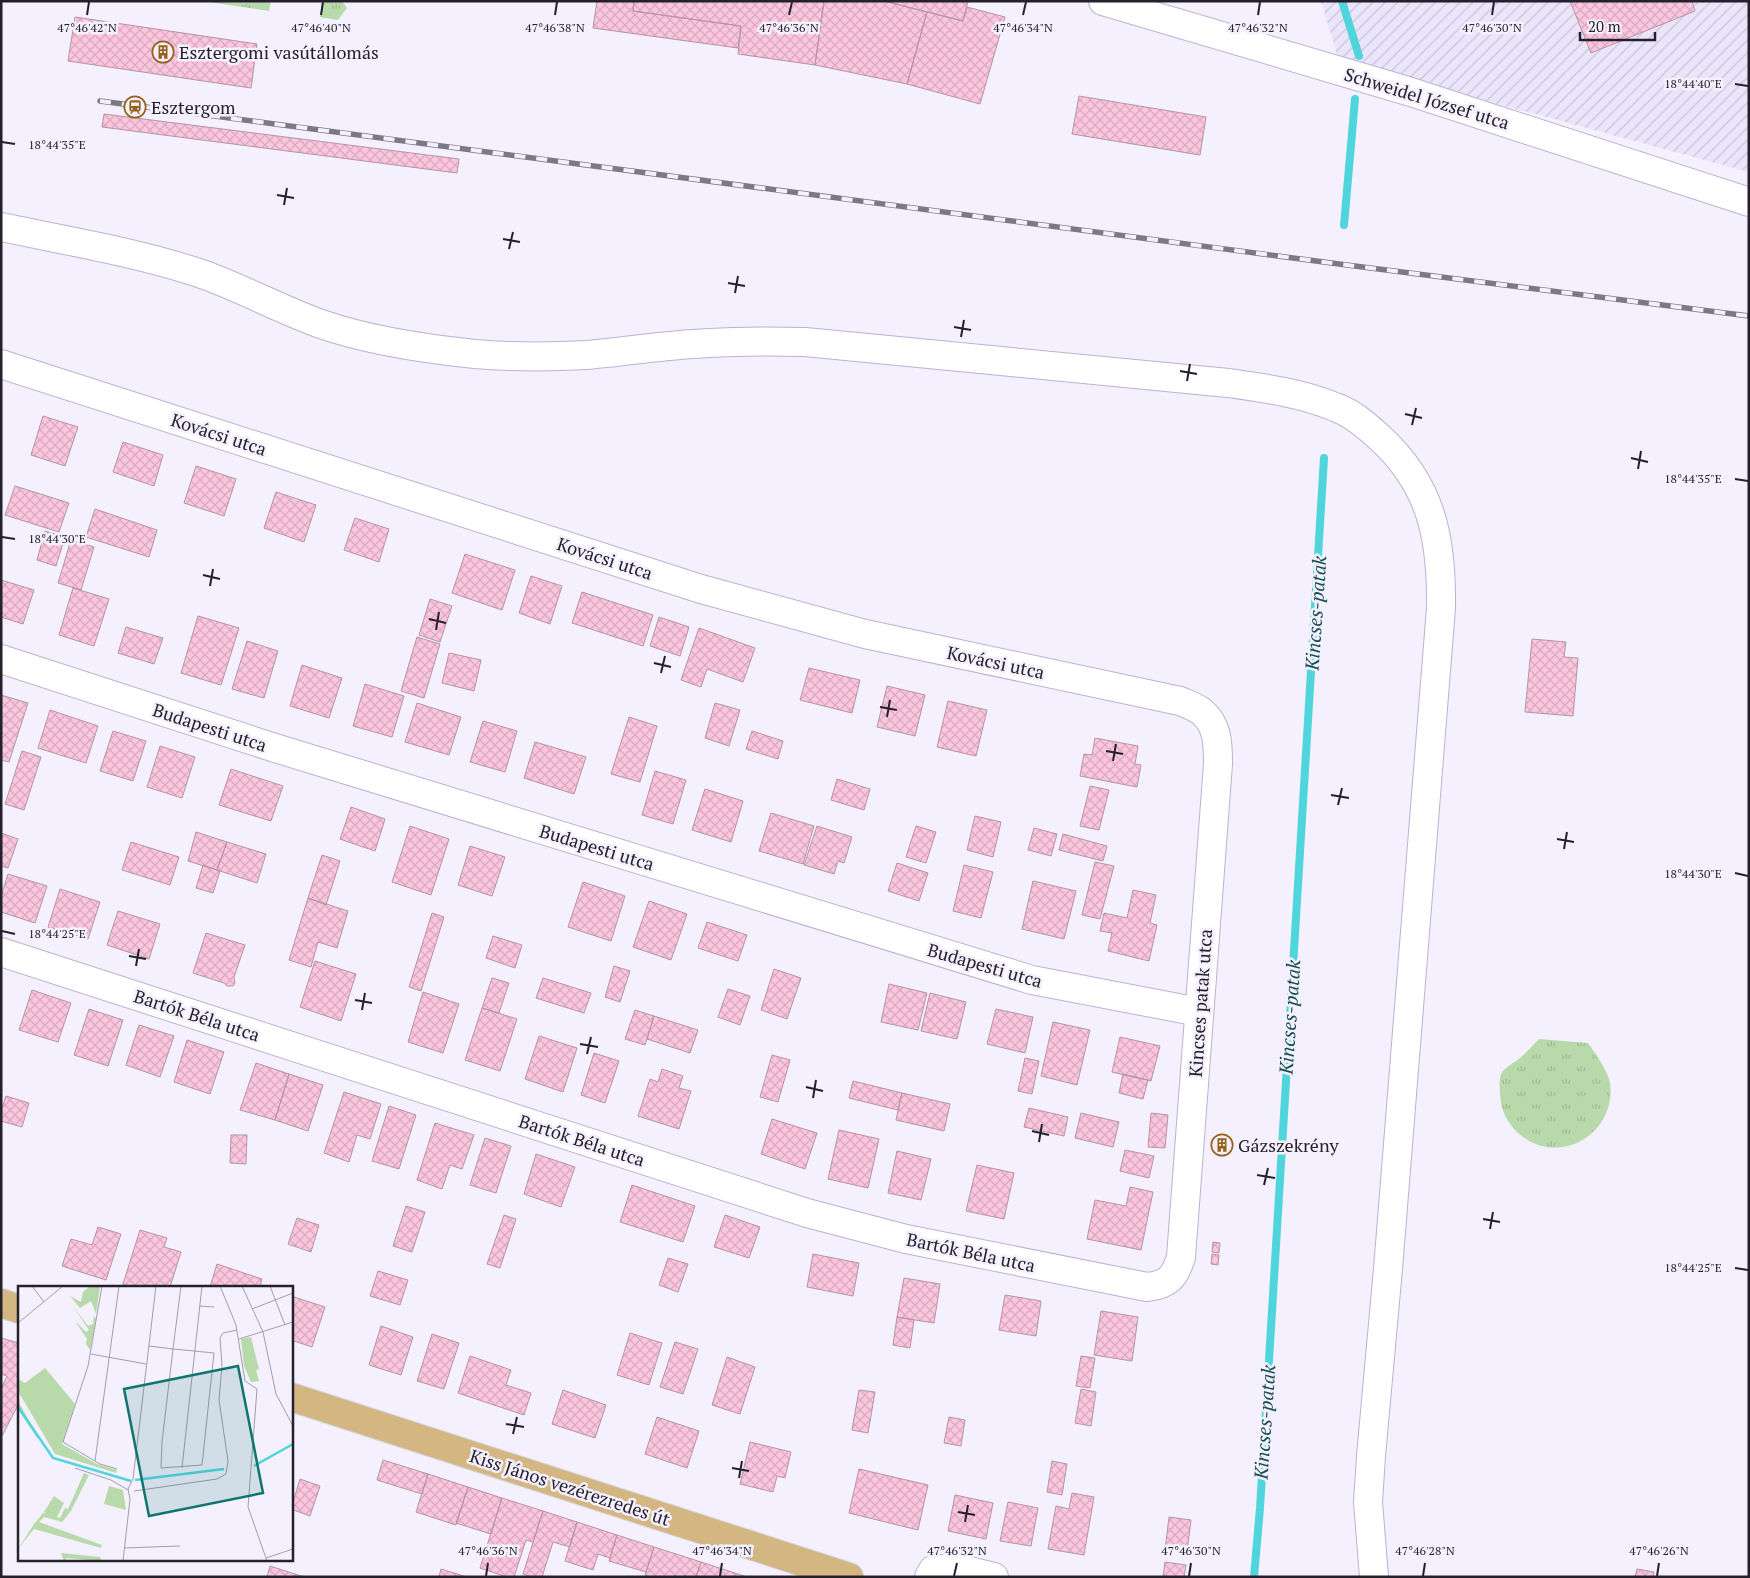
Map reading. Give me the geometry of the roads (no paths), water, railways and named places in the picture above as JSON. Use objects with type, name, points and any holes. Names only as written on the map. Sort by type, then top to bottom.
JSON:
[{"type":"main road","points":[[1,1303],[18,1309]]},
{"type":"main road","name":"Kiss János vezérezredes út","points":[[292,1397],[849,1577]]},
{"type":"street","name":"Schweidel József utca","points":[[1103,1],[1411,92],[1749,202]]},
{"type":"street","points":[[1,227],[109,249],[178,267],[228,284],[320,324],[342,331],[393,342],[475,354],[541,356],[585,355],[702,343],[805,342],[1228,383],[1293,394],[1336,407],[1357,419],[1392,449],[1419,486],[1434,525],[1441,563],[1441,608],[1390,1249],[1371,1456],[1368,1502],[1374,1577]]},
{"type":"street","name":"Kovácsi utca","points":[[1,364],[702,589],[865,634],[1180,701],[1201,712],[1212,725]]},
{"type":"street","name":"Budapesti utca","points":[[1,659],[272,747],[1032,980],[1199,1012]]},
{"type":"street","name":"Kincses patak utca","points":[[1170,1278],[1175,1273],[1181,1257],[1218,764],[1218,742],[1212,725]]},
{"type":"street","name":"Bartók Béla utca","points":[[1,952],[797,1210],[859,1228],[906,1240],[1137,1286],[1156,1286],[1163,1284],[1170,1278]]},
{"type":"street","points":[[929,1577],[933,1570],[958,1568],[994,1577]]},
{"type":"waterway","name":"Kincses-patak","points":[[1342,1],[1359,56]]},
{"type":"waterway","name":"Kincses-patak","points":[[1344,225],[1355,99]]},
{"type":"waterway","name":"Kincses-patak","points":[[1254,1577],[1260,1508],[1324,458]]},
{"type":"railway","points":[[100,101],[1749,316]]},
{"type":"place","name":"Esztergomi vasútállomás","points":[[163,52]]},
{"type":"place","name":"Esztergom","points":[[135,107]]},
{"type":"place","name":"Gázszekrény","points":[[1222,1145]]}]
